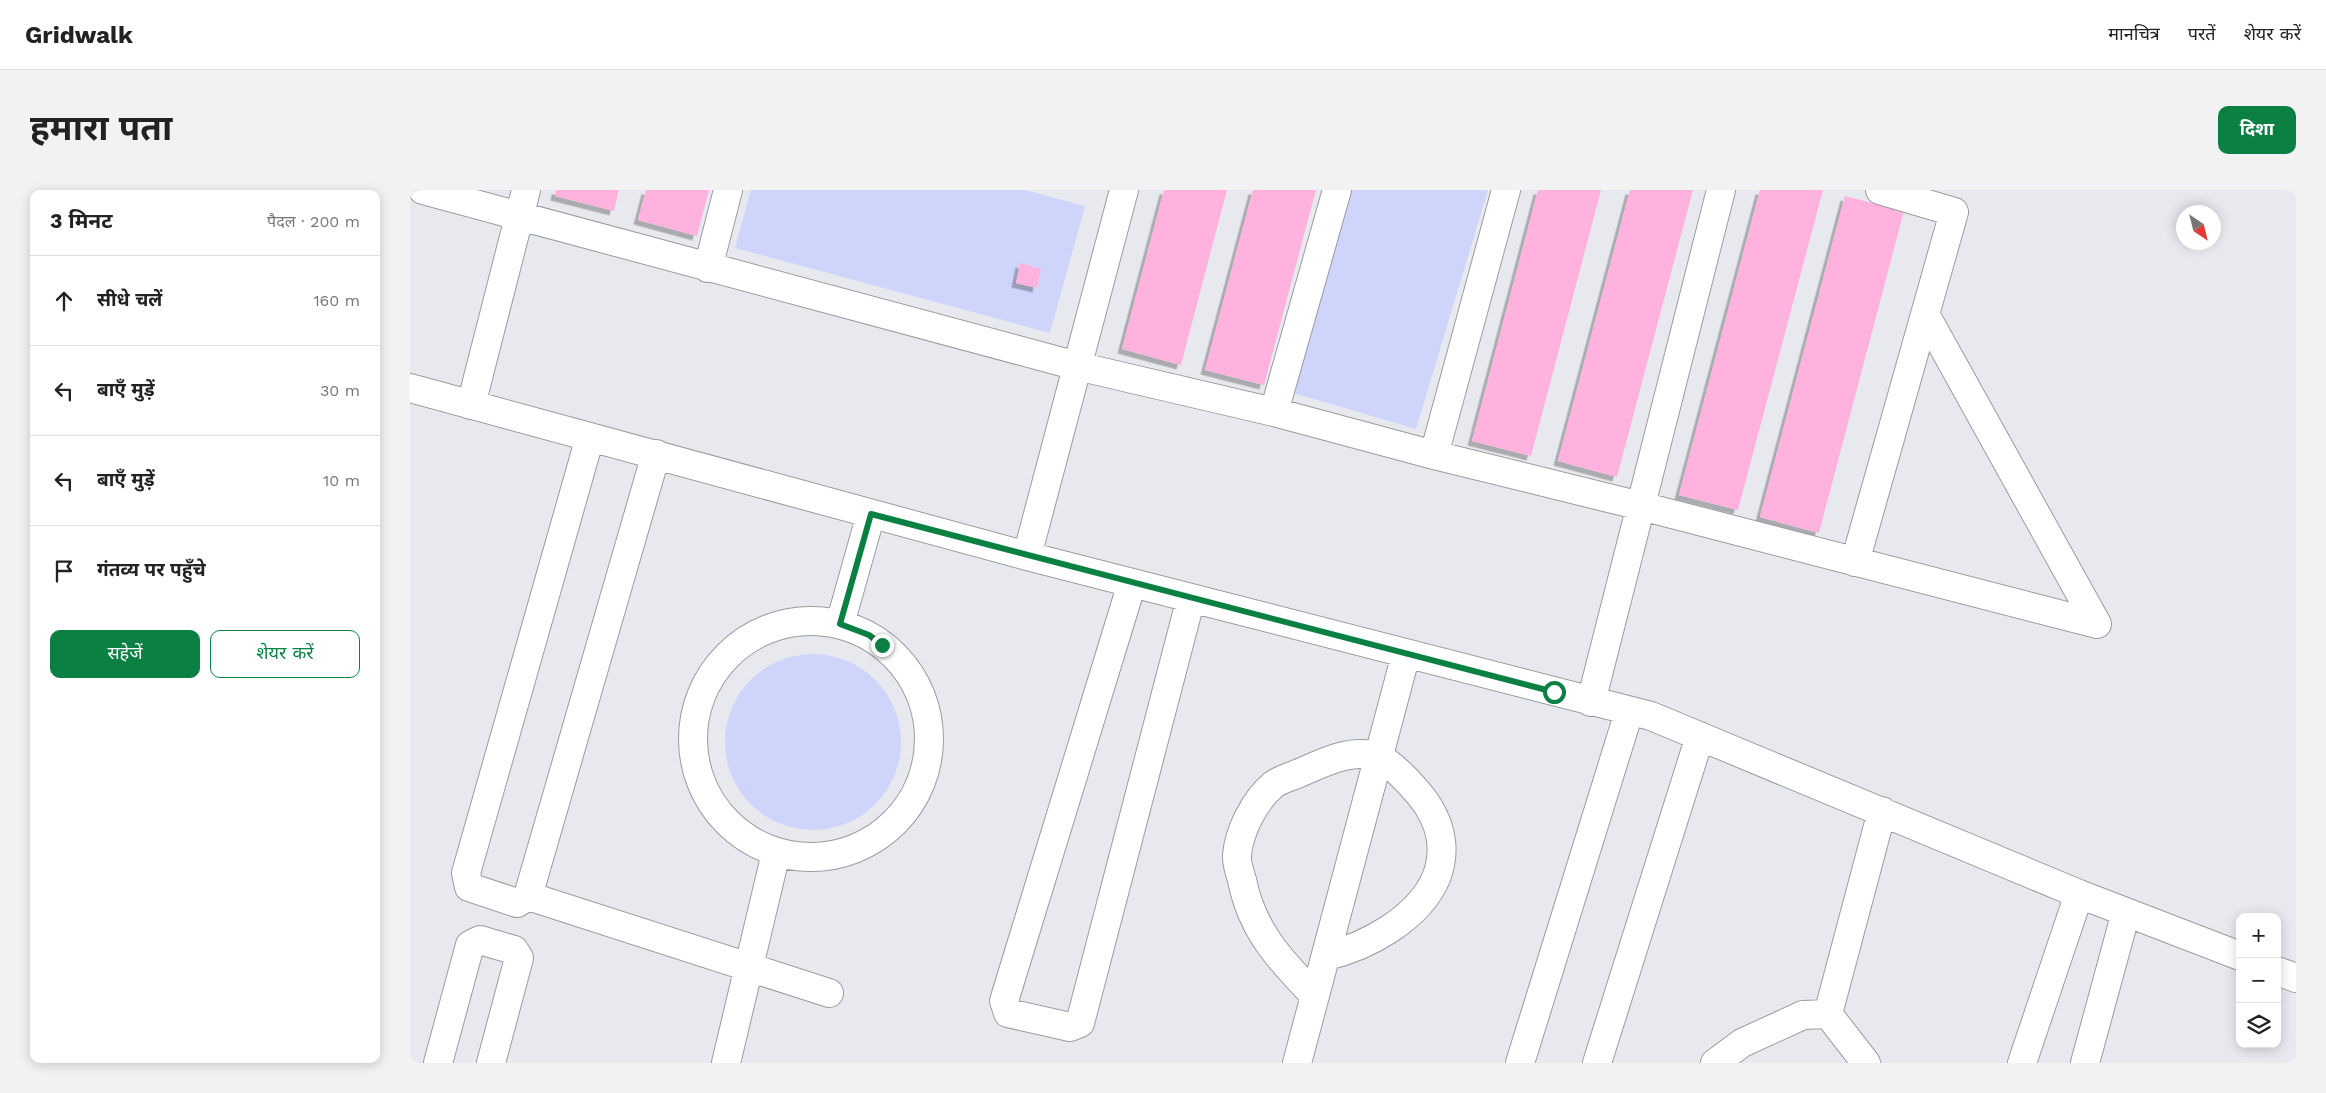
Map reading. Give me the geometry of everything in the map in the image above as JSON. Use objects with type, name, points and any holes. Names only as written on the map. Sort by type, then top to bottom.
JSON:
[{"type":"street","points":[[423,190],[1077,366],[1274,412],[1434,455],[1641,506],[2097,624],[1925,314]]},
{"type":"street","points":[[471,405],[526,190]]},
{"type":"street","points":[[708,268],[728,190]]},
{"type":"street","points":[[1274,412],[1337,190]]},
{"type":"street","points":[[1434,455],[1506,190]]},
{"type":"street","points":[[1592,702],[1721,190]]},
{"type":"street","points":[[1855,562],[1954,212],[1880,190]]},
{"type":"street","points":[[1028,556],[1077,366],[1116,192]]},
{"type":"street","points":[[410,388],[1028,556],[1629,712],[1651,716],[2079,894],[2236,954]]},
{"type":"street","points":[[590,437],[466,873],[469,887],[517,903],[528,896],[656,454]]},
{"type":"street","points":[[840,624],[871,514]]},
{"type":"street","points":[[1132,583],[1004,1001],[1008,1013],[1070,1027],[1080,1023],[1191,598]]},
{"type":"street","points":[[803,621],[840,624],[869,635],[895,654],[914,679],[926,708],[930,740],[926,771],[914,800],[899,818],[869,844],[839,855],[808,858],[776,853],[743,837],[717,812],[699,780],[692,744],[696,708],[712,675],[724,661],[736,648],[768,629],[803,621]]},
{"type":"street","points":[[1298,1063],[1406,654]]},
{"type":"street","points":[[1520,1063],[1629,712]]},
{"type":"street","points":[[1597,1063],[1700,736]]},
{"type":"street","points":[[1315,996],[1269,945],[1252,916],[1236,856],[1241,836],[1260,800],[1273,784],[1332,759],[1357,754],[1379,758],[1417,792],[1433,813],[1439,827],[1442,842],[1437,875],[1430,891],[1404,918],[1372,940],[1348,952],[1326,956]]},
{"type":"street","points":[[1828,1014],[1882,811]]},
{"type":"street","points":[[726,1063],[776,853]]},
{"type":"street","points":[[2022,1063],[2079,894]]},
{"type":"street","points":[[528,896],[829,993]]},
{"type":"street","points":[[2085,1063],[2126,912]]},
{"type":"street","points":[[438,1063],[470,945],[480,940],[514,950],[519,958],[491,1063]]},
{"type":"street","points":[[2281,972],[2296,978]]},
{"type":"street","points":[[1715,1063],[1742,1043],[1803,1015],[1828,1014]]},
{"type":"street","points":[[1828,1014],[1866,1063]]},
{"type":"shaded area","points":[[751,190],[1025,190],[1085,206],[1050,333],[735,248]]},
{"type":"shaded area","points":[[1350,190],[1488,190],[1416,429],[1290,392]]},
{"type":"shaded area","points":[[822,654],[847,660],[855,664],[881,686],[895,708],[900,725],[900,759],[895,776],[881,798],[869,810],[847,824],[830,829],[804,830],[779,824],[771,820],[745,798],[731,776],[726,759],[725,733],[731,708],[735,700],[757,674],[779,660],[796,655]]},
{"type":"building","points":[[556,190],[619,190],[614,211],[555,196]]},
{"type":"building","points":[[646,190],[709,190],[697,236],[638,220]]},
{"type":"building","points":[[1164,190],[1227,190],[1181,365],[1122,349]]},
{"type":"building","points":[[1253,190],[1316,190],[1264,385],[1205,370]]},
{"type":"building","points":[[1538,190],[1601,190],[1531,456],[1472,441]]},
{"type":"building","points":[[1630,190],[1693,190],[1617,477],[1558,461]]},
{"type":"building","points":[[1760,190],[1823,190],[1738,510],[1679,495]]},
{"type":"building","points":[[1845,196],[1904,211],[1819,533],[1760,517]]},
{"type":"building","points":[[1020,263],[1041,269],[1037,288],[1016,283]]},
{"type":"route","points":[[882,645],[869,635],[840,624],[871,514],[1554,692]]}]
